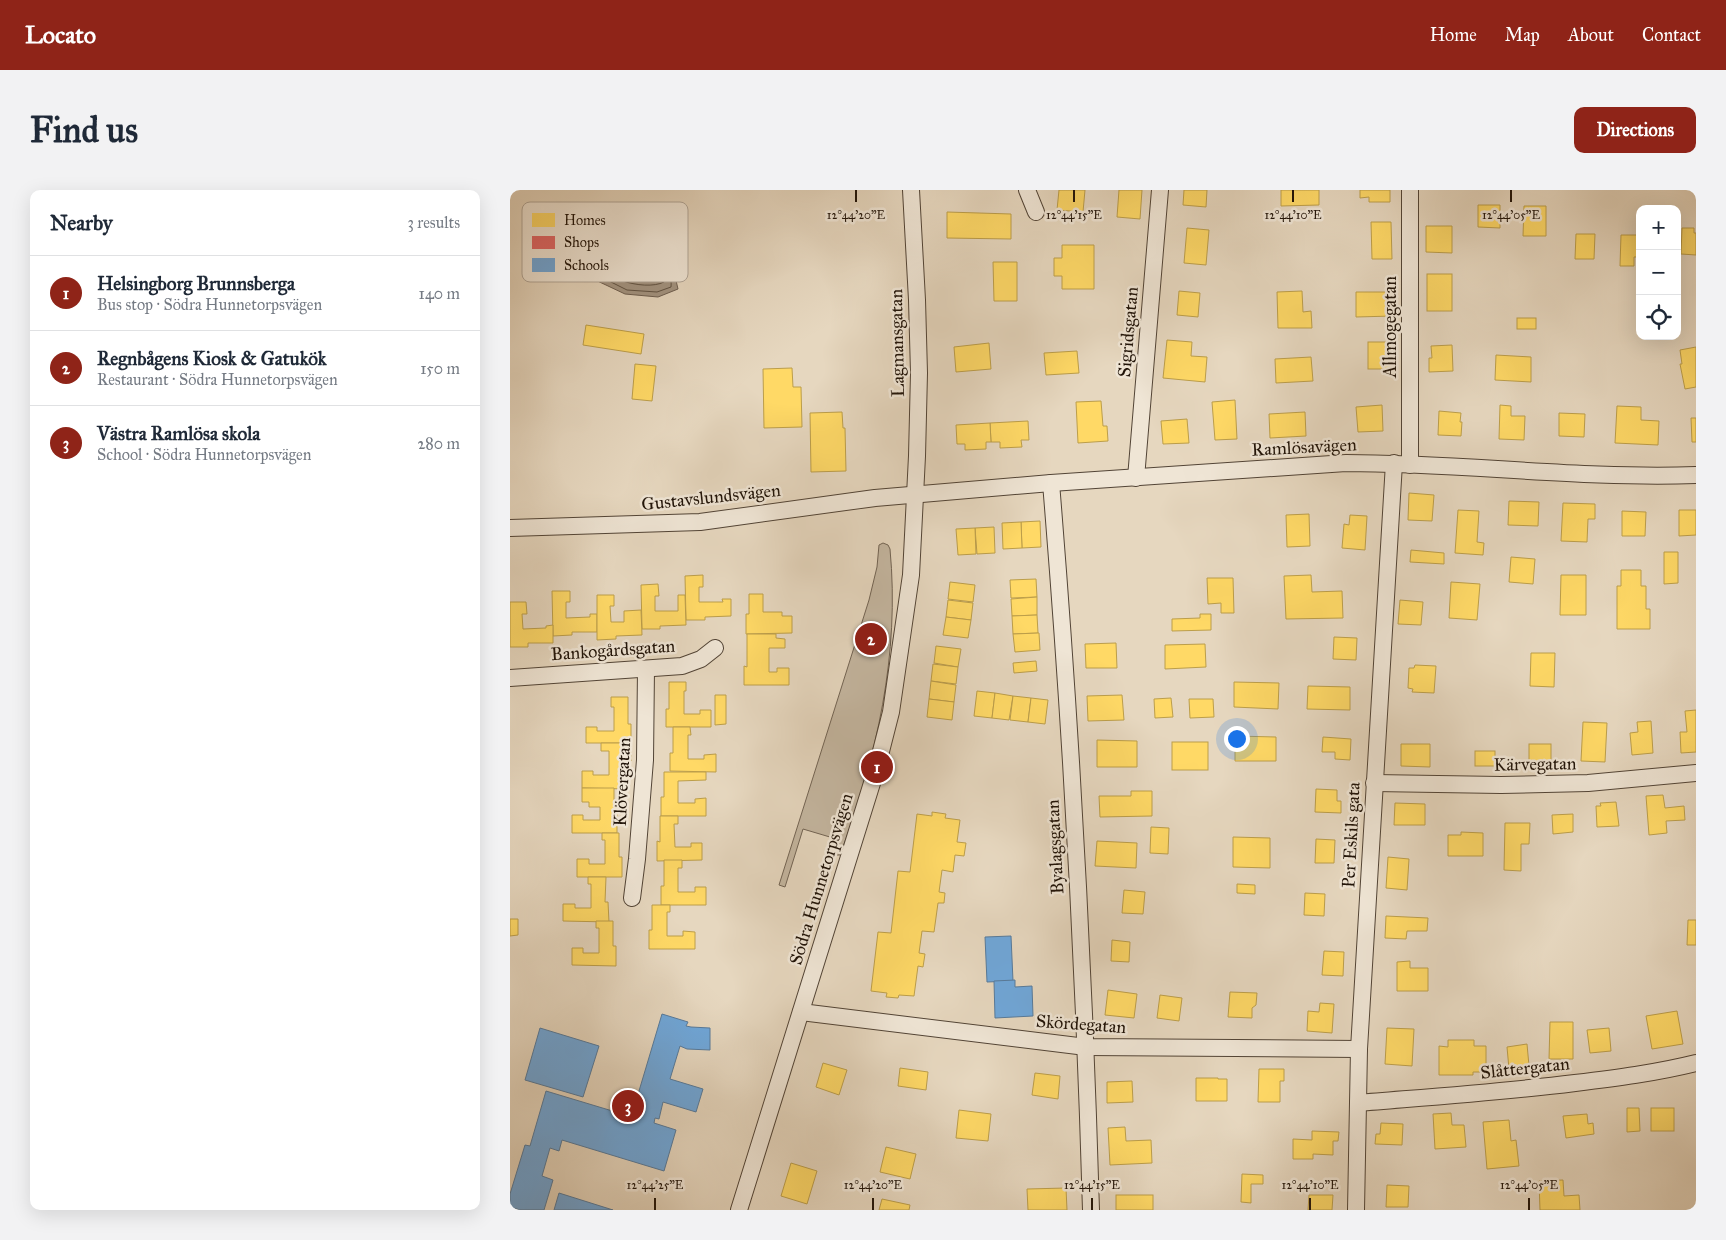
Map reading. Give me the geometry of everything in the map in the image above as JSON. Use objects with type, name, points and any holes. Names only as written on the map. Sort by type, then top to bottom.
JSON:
[{"type":"street","name":"Lagmansgatan","points":[[911,190],[917,300],[918,373],[918,456],[915,495]]},
{"type":"street","points":[[1027,190],[1036,212]]},
{"type":"street","name":"Sigridsgatan","points":[[1136,478],[1160,190]]},
{"type":"street","name":"Allmogegatan","points":[[1402,464],[1410,190]]},
{"type":"street","name":"Ramlösavägen","points":[[915,495],[1051,483],[1346,464],[1402,464],[1596,474],[1696,476]]},
{"type":"street","name":"Per Eskils gata","points":[[1356,1210],[1359,1049],[1374,783],[1402,464]]},
{"type":"street","name":"Byalagsgatan","points":[[1051,483],[1064,655],[1086,1047],[1091,1210]]},
{"type":"street","name":"Gustavslundsvägen","points":[[510,528],[700,522],[875,498],[915,495]]},
{"type":"street","name":"Södra Hunnetorpsvägen","points":[[744,1209],[800,1012],[877,767],[891,712],[911,575],[915,495]]},
{"type":"street","name":"Bankogårdsgatan","points":[[510,678],[682,666],[701,658],[715,648]]},
{"type":"street","name":"Klövergatan","points":[[632,898],[645,760],[646,669]]},
{"type":"street","name":"Kärvegatan","points":[[1374,783],[1588,783],[1696,773]]},
{"type":"street","name":"Skördegatan","points":[[800,1012],[1086,1047],[1359,1049]]},
{"type":"street","name":"Slåttergatan","points":[[1358,1103],[1511,1091],[1600,1080],[1672,1069],[1696,1063]]},
{"type":"shaded area","points":[[883,543],[888,545],[890,549],[892,627],[883,704],[865,780],[840,855],[836,855],[840,840],[803,829],[785,887],[779,885],[869,600],[877,567],[879,545]]},
{"type":"water","points":[[600,282],[676,282],[678,289],[658,297],[625,294]]},
{"type":"building: Homes","points":[[1059,190],[1085,190],[1083,212],[1057,210]]},
{"type":"building: Homes","points":[[1119,190],[1142,190],[1140,219],[1117,217]]},
{"type":"building: Homes","points":[[1184,190],[1207,190],[1206,207],[1183,205]]},
{"type":"building: Homes","points":[[1281,190],[1319,190],[1319,205],[1281,206]]},
{"type":"building: Homes","points":[[1360,190],[1390,190],[1390,202],[1369,202],[1369,197],[1360,198]]},
{"type":"building: Homes","points":[[1478,205],[1500,205],[1500,228],[1478,227]]},
{"type":"building: Homes","points":[[1524,206],[1546,206],[1546,236],[1523,236]]},
{"type":"building: Homes","points":[[947,212],[1011,214],[1011,239],[947,238]]},
{"type":"building: Homes","points":[[1371,222],[1391,222],[1392,259],[1372,259]]},
{"type":"building: Homes","points":[[1426,226],[1452,226],[1452,253],[1426,252]]},
{"type":"building: Homes","points":[[1187,228],[1209,230],[1206,265],[1184,263]]},
{"type":"building: Homes","points":[[1682,228],[1694,228],[1694,233],[1696,233],[1696,255],[1681,254]]},
{"type":"building: Homes","points":[[1576,234],[1595,234],[1594,259],[1575,259]]},
{"type":"building: Homes","points":[[1621,235],[1636,235],[1634,266],[1620,266]]},
{"type":"building: Homes","points":[[1062,245],[1094,245],[1094,289],[1062,289],[1062,276],[1054,276],[1054,258],[1062,258]]},
{"type":"building: Homes","points":[[993,262],[1017,262],[1017,301],[994,301]]},
{"type":"building: Homes","points":[[1427,274],[1452,274],[1452,311],[1427,311]]},
{"type":"building: Homes","points":[[1179,291],[1200,293],[1198,317],[1177,315]]},
{"type":"building: Homes","points":[[1302,291],[1303,312],[1311,311],[1312,328],[1278,328],[1277,292]]},
{"type":"building: Homes","points":[[1356,292],[1393,292],[1393,316],[1356,317]]},
{"type":"building: Homes","points":[[1517,318],[1536,318],[1536,329],[1517,329]]},
{"type":"building: Homes","points":[[586,325],[644,334],[641,354],[583,345]]},
{"type":"building: Homes","points":[[1167,340],[1192,342],[1191,356],[1207,357],[1205,382],[1163,378]]},
{"type":"building: Homes","points":[[1368,342],[1393,342],[1393,369],[1368,369]]},
{"type":"building: Homes","points":[[989,343],[991,369],[956,372],[954,347]]},
{"type":"building: Homes","points":[[1452,345],[1453,371],[1429,372],[1429,358],[1432,358],[1431,346]]},
{"type":"building: Homes","points":[[1696,347],[1696,387],[1685,389],[1680,364],[1682,364],[1680,350]]},
{"type":"building: Homes","points":[[1077,351],[1079,373],[1046,375],[1044,353]]},
{"type":"building: Homes","points":[[1496,355],[1531,357],[1531,382],[1495,380]]},
{"type":"building: Homes","points":[[1311,357],[1313,381],[1276,383],[1275,359]]},
{"type":"building: Homes","points":[[635,364],[656,366],[652,401],[632,399]]},
{"type":"building: Homes","points":[[792,368],[793,387],[801,387],[802,427],[764,428],[763,369]]},
{"type":"building: Homes","points":[[1235,400],[1237,439],[1215,440],[1212,402]]},
{"type":"building: Homes","points":[[1101,401],[1103,426],[1107,426],[1108,441],[1078,443],[1076,402]]},
{"type":"building: Homes","points":[[1382,405],[1383,431],[1358,432],[1356,407]]},
{"type":"building: Homes","points":[[1500,405],[1511,406],[1511,416],[1525,416],[1524,440],[1499,439]]},
{"type":"building: Homes","points":[[1617,406],[1641,407],[1641,420],[1659,421],[1658,445],[1615,443]]},
{"type":"building: Homes","points":[[1439,411],[1461,413],[1461,436],[1438,435]]},
{"type":"building: Homes","points":[[842,412],[843,428],[845,428],[846,471],[811,472],[810,413]]},
{"type":"building: Homes","points":[[1305,412],[1306,436],[1270,438],[1269,414]]},
{"type":"building: Homes","points":[[1559,413],[1585,414],[1584,437],[1559,436]]},
{"type":"building: Homes","points":[[1691,418],[1696,418],[1696,442],[1692,442]]},
{"type":"building: Homes","points":[[1187,419],[1189,443],[1163,444],[1161,421]]},
{"type":"building: Homes","points":[[1028,421],[1029,440],[1021,440],[1022,447],[1000,448],[1000,442],[991,442],[990,423]]},
{"type":"building: Homes","points":[[990,423],[991,442],[986,442],[986,449],[965,450],[965,444],[957,444],[956,425]]},
{"type":"building: Homes","points":[[1409,493],[1434,495],[1432,521],[1408,520]]},
{"type":"building: Homes","points":[[1509,501],[1539,502],[1538,526],[1508,525]]},
{"type":"building: Homes","points":[[1563,503],[1595,504],[1595,519],[1588,519],[1587,542],[1561,541]]},
{"type":"building: Homes","points":[[1458,510],[1479,511],[1477,542],[1484,543],[1483,555],[1455,553]]},
{"type":"building: Homes","points":[[1679,510],[1696,510],[1696,535],[1679,536]]},
{"type":"building: Homes","points":[[1622,511],[1646,512],[1645,536],[1622,536]]},
{"type":"building: Homes","points":[[1309,514],[1310,546],[1287,547],[1286,515]]},
{"type":"building: Homes","points":[[1350,515],[1367,516],[1365,550],[1342,548],[1344,524],[1349,525]]},
{"type":"building: Homes","points":[[1040,521],[1041,547],[1022,548],[1021,522]]},
{"type":"building: Homes","points":[[1021,522],[1022,548],[1003,549],[1002,523]]},
{"type":"building: Homes","points":[[994,527],[995,553],[977,554],[975,528]]},
{"type":"building: Homes","points":[[975,528],[976,554],[958,555],[956,529]]},
{"type":"building: Homes","points":[[1411,550],[1444,553],[1444,564],[1410,562]]},
{"type":"building: Homes","points":[[1664,552],[1678,552],[1678,583],[1664,584]]},
{"type":"building: Homes","points":[[1511,557],[1535,559],[1533,584],[1509,582]]},
{"type":"building: Homes","points":[[1621,570],[1641,570],[1641,586],[1646,586],[1646,609],[1650,609],[1650,629],[1617,629],[1617,586],[1621,586]]},
{"type":"building: Homes","points":[[703,575],[703,587],[699,587],[699,602],[723,602],[722,599],[731,599],[731,616],[705,617],[705,620],[686,620],[685,576]]},
{"type":"building: Homes","points":[[1311,575],[1312,592],[1342,591],[1343,618],[1286,619],[1284,576]]},
{"type":"building: Homes","points":[[1561,575],[1586,575],[1586,615],[1560,615]]},
{"type":"building: Homes","points":[[1207,578],[1233,578],[1234,613],[1221,613],[1221,603],[1208,604]]},
{"type":"building: Homes","points":[[1036,579],[1037,597],[1011,598],[1010,580]]},
{"type":"building: Homes","points":[[950,582],[975,585],[973,602],[948,599]]},
{"type":"building: Homes","points":[[1451,582],[1480,584],[1477,620],[1449,618]]},
{"type":"building: Homes","points":[[658,584],[659,596],[655,596],[655,611],[678,611],[678,595],[685,595],[686,625],[660,626],[660,629],[642,629],[641,585]]},
{"type":"building: Homes","points":[[552,591],[570,591],[570,602],[566,602],[566,618],[590,617],[590,614],[597,614],[597,632],[572,632],[572,635],[553,636]]},
{"type":"building: Homes","points":[[749,594],[763,594],[763,612],[782,612],[782,616],[792,616],[792,633],[746,634]]},
{"type":"building: Homes","points":[[597,595],[614,595],[614,606],[610,606],[611,622],[624,622],[624,611],[641,610],[642,635],[616,636],[616,639],[597,640]]},
{"type":"building: Homes","points":[[1037,597],[1037,615],[1012,616],[1011,599]]},
{"type":"building: Homes","points":[[948,600],[973,603],[971,620],[946,617]]},
{"type":"building: Homes","points":[[1400,600],[1423,602],[1421,625],[1398,624]]},
{"type":"building: Homes","points":[[510,602],[526,602],[527,614],[522,614],[523,629],[546,628],[546,626],[553,625],[553,643],[528,643],[528,647],[510,647]]},
{"type":"building: Homes","points":[[1200,614],[1211,614],[1211,630],[1172,631],[1172,619],[1200,618]]},
{"type":"building: Homes","points":[[1037,615],[1038,633],[1013,634],[1012,616]]},
{"type":"building: Homes","points":[[946,617],[971,620],[968,638],[943,635]]},
{"type":"building: Homes","points":[[1039,633],[1040,650],[1015,652],[1013,634]]},
{"type":"building: Homes","points":[[747,634],[776,634],[776,638],[785,639],[785,648],[769,648],[769,672],[777,672],[777,668],[789,668],[789,685],[744,685],[744,666],[747,667]]},
{"type":"building: Homes","points":[[1334,637],[1357,638],[1356,660],[1333,659]]},
{"type":"building: Homes","points":[[1116,643],[1117,668],[1086,668],[1085,644]]},
{"type":"building: Homes","points":[[1205,644],[1206,667],[1165,669],[1165,645]]},
{"type":"building: Homes","points":[[936,646],[961,649],[958,667],[934,663]]},
{"type":"building: Homes","points":[[1531,653],[1555,653],[1554,687],[1530,686]]},
{"type":"building: Homes","points":[[1036,661],[1037,671],[1014,673],[1013,663]]},
{"type":"building: Homes","points":[[933,664],[958,667],[956,684],[931,681]]},
{"type":"building: Homes","points":[[1415,665],[1436,666],[1434,693],[1412,692],[1413,689],[1408,688],[1409,668],[1414,668]]},
{"type":"building: Homes","points":[[931,681],[956,685],[954,702],[929,699]]},
{"type":"building: Homes","points":[[669,682],[686,682],[684,714],[700,714],[700,710],[711,710],[711,727],[666,727],[666,709],[669,709]]},
{"type":"building: Homes","points":[[1234,682],[1279,683],[1278,709],[1234,707]]},
{"type":"building: Homes","points":[[1308,686],[1350,687],[1350,710],[1307,709]]},
{"type":"building: Homes","points":[[977,691],[995,693],[992,718],[974,716]]},
{"type":"building: Homes","points":[[995,693],[1013,696],[1009,720],[992,718]]},
{"type":"building: Homes","points":[[715,695],[726,695],[726,724],[715,725]]},
{"type":"building: Homes","points":[[1122,695],[1124,720],[1088,721],[1087,696]]},
{"type":"building: Homes","points":[[1013,696],[1031,698],[1028,722],[1010,720]]},
{"type":"building: Homes","points":[[611,697],[628,697],[628,724],[631,724],[631,743],[586,743],[586,727],[597,727],[597,731],[614,731],[614,707],[611,707]]},
{"type":"building: Homes","points":[[1031,698],[1048,700],[1045,724],[1028,722]]},
{"type":"building: Homes","points":[[1171,698],[1173,717],[1155,718],[1154,699]]},
{"type":"building: Homes","points":[[929,699],[954,702],[952,720],[927,717]]},
{"type":"building: Homes","points":[[1189,699],[1213,699],[1214,717],[1190,718]]},
{"type":"building: Homes","points":[[1696,710],[1696,752],[1681,753],[1680,732],[1687,732],[1685,711]]},
{"type":"building: Homes","points":[[1651,721],[1653,753],[1632,755],[1630,733],[1638,732],[1637,722]]},
{"type":"building: Homes","points":[[1583,722],[1607,723],[1605,762],[1581,761]]},
{"type":"building: Homes","points":[[673,727],[690,727],[688,759],[704,759],[704,755],[716,754],[716,772],[670,771],[670,753],[673,753]]},
{"type":"building: Homes","points":[[1235,736],[1276,737],[1276,761],[1235,761]]},
{"type":"building: Homes","points":[[1323,737],[1351,739],[1350,760],[1335,759],[1335,752],[1322,752]]},
{"type":"building: Homes","points":[[1097,740],[1137,741],[1137,767],[1097,767]]},
{"type":"building: Homes","points":[[1172,742],[1208,742],[1208,770],[1172,770]]},
{"type":"building: Homes","points":[[601,743],[631,743],[631,761],[623,761],[623,769],[627,769],[627,789],[582,788],[582,771],[593,771],[593,775],[609,775],[609,751],[601,751]]},
{"type":"building: Homes","points":[[1401,744],[1430,744],[1430,767],[1401,766]]},
{"type":"building: Homes","points":[[1529,744],[1551,744],[1551,762],[1529,762]]},
{"type":"building: Homes","points":[[1475,751],[1495,751],[1495,766],[1475,766]]},
{"type":"building: Homes","points":[[664,772],[706,772],[706,780],[678,781],[678,803],[695,803],[695,799],[706,798],[706,816],[661,816],[661,797],[664,797]]},
{"type":"building: Homes","points":[[582,788],[614,788],[614,813],[617,813],[617,833],[572,833],[572,815],[583,815],[583,820],[600,820],[600,807],[589,807],[589,802],[582,802]]},
{"type":"building: Homes","points":[[1316,789],[1337,790],[1337,801],[1341,801],[1341,813],[1315,812]]},
{"type":"building: Homes","points":[[1131,791],[1152,791],[1152,816],[1100,817],[1099,796],[1131,796]]},
{"type":"building: Homes","points":[[1663,795],[1665,808],[1684,806],[1685,820],[1666,821],[1667,833],[1649,835],[1646,796]]},
{"type":"building: Homes","points":[[1616,802],[1619,826],[1597,827],[1596,806],[1601,806],[1600,803]]},
{"type":"building: Homes","points":[[1395,803],[1425,804],[1425,825],[1394,825]]},
{"type":"building: Homes","points":[[932,812],[946,814],[945,818],[960,820],[957,842],[966,843],[964,856],[955,855],[953,872],[942,870],[939,892],[945,893],[944,903],[938,903],[934,932],[922,931],[919,953],[925,954],[923,967],[918,966],[914,996],[899,995],[898,998],[886,997],[887,993],[871,991],[878,932],[891,933],[898,871],[910,872],[917,814],[932,816]]},
{"type":"building: Homes","points":[[1573,814],[1573,832],[1553,834],[1552,815]]},
{"type":"building: Homes","points":[[660,816],[678,816],[678,824],[674,824],[675,847],[691,847],[691,843],[702,843],[702,860],[657,861],[657,841],[660,842]]},
{"type":"building: Homes","points":[[1505,823],[1530,823],[1529,844],[1521,844],[1521,871],[1504,870]]},
{"type":"building: Homes","points":[[1151,827],[1169,828],[1168,854],[1150,853]]},
{"type":"building: Homes","points":[[1461,832],[1483,833],[1483,856],[1448,856],[1448,835],[1461,835]]},
{"type":"building: Homes","points":[[602,833],[619,833],[619,857],[622,857],[622,877],[577,877],[577,859],[589,859],[589,864],[605,864],[605,840],[602,840]]},
{"type":"building: Homes","points":[[1233,837],[1270,838],[1270,868],[1233,867]]},
{"type":"building: Homes","points":[[1316,839],[1335,840],[1334,863],[1315,863]]},
{"type":"building: Homes","points":[[1097,841],[1137,843],[1136,868],[1095,866]]},
{"type":"building: Homes","points":[[1388,857],[1409,859],[1407,890],[1386,888]]},
{"type":"building: Homes","points":[[664,860],[682,860],[682,868],[678,868],[678,892],[695,892],[695,887],[706,887],[706,905],[661,905],[661,886],[664,886]]},
{"type":"building: Homes","points":[[588,877],[606,877],[605,902],[608,902],[609,922],[563,921],[563,904],[575,904],[575,908],[591,908],[591,884],[588,884]]},
{"type":"building: Homes","points":[[1237,884],[1255,885],[1255,894],[1237,893]]},
{"type":"building: Homes","points":[[1124,890],[1145,892],[1143,914],[1122,913]]},
{"type":"building: Homes","points":[[1305,893],[1325,894],[1324,916],[1304,915]]},
{"type":"building: Homes","points":[[652,905],[670,905],[670,912],[667,912],[667,936],[683,936],[683,931],[695,932],[695,949],[649,949],[649,930],[652,930]]},
{"type":"building: Homes","points":[[1386,916],[1428,918],[1427,931],[1407,931],[1406,939],[1385,938]]},
{"type":"building: Homes","points":[[510,919],[518,919],[518,935],[510,936]]},
{"type":"building: Homes","points":[[1688,920],[1696,920],[1696,945],[1687,945]]},
{"type":"building: Homes","points":[[596,921],[613,921],[613,946],[616,946],[616,966],[572,965],[572,948],[583,948],[583,953],[599,953],[599,928],[596,928]]},
{"type":"building: Homes","points":[[1112,940],[1130,942],[1129,962],[1111,961]]},
{"type":"building: Homes","points":[[1324,951],[1344,952],[1343,976],[1322,975]]},
{"type":"building: Homes","points":[[1410,961],[1410,968],[1428,968],[1428,991],[1397,991],[1397,962]]},
{"type":"building: Homes","points":[[1108,990],[1137,994],[1134,1018],[1105,1015]]},
{"type":"building: Homes","points":[[1230,992],[1257,993],[1256,1005],[1252,1008],[1252,1018],[1228,1017]]},
{"type":"building: Homes","points":[[1160,995],[1182,998],[1179,1021],[1157,1018]]},
{"type":"building: Homes","points":[[1320,1003],[1334,1004],[1332,1033],[1307,1031],[1308,1011],[1319,1012]]},
{"type":"building: Homes","points":[[1677,1011],[1683,1044],[1652,1049],[1646,1016]]},
{"type":"building: Homes","points":[[1550,1022],[1573,1022],[1573,1059],[1549,1059]]},
{"type":"building: Homes","points":[[1387,1028],[1414,1029],[1412,1066],[1385,1064]]},
{"type":"building: Homes","points":[[1609,1028],[1611,1051],[1590,1053],[1587,1030]]},
{"type":"building: Homes","points":[[1448,1040],[1474,1040],[1474,1046],[1486,1046],[1486,1072],[1473,1072],[1473,1075],[1439,1075],[1439,1046],[1448,1047]]},
{"type":"building: Homes","points":[[1527,1044],[1529,1066],[1509,1069],[1507,1047]]},
{"type":"building: Homes","points":[[823,1063],[847,1070],[839,1095],[816,1087]]},
{"type":"building: Homes","points":[[900,1068],[928,1072],[926,1090],[898,1086]]},
{"type":"building: Homes","points":[[1259,1069],[1284,1069],[1284,1081],[1280,1081],[1280,1102],[1258,1102]]},
{"type":"building: Homes","points":[[1035,1073],[1060,1076],[1058,1099],[1032,1095]]},
{"type":"building: Homes","points":[[1196,1078],[1227,1079],[1227,1101],[1196,1101]]},
{"type":"building: Homes","points":[[1132,1081],[1133,1102],[1107,1103],[1107,1082]]},
{"type":"building: Homes","points":[[1627,1108],[1639,1108],[1640,1131],[1627,1132]]},
{"type":"building: Homes","points":[[1651,1108],[1674,1108],[1674,1131],[1651,1131]]},
{"type":"building: Homes","points":[[959,1110],[991,1114],[988,1141],[956,1138]]},
{"type":"building: Homes","points":[[1451,1113],[1452,1125],[1464,1125],[1466,1147],[1435,1149],[1433,1114]]},
{"type":"building: Homes","points":[[1587,1114],[1588,1124],[1593,1123],[1594,1134],[1566,1138],[1563,1116]]},
{"type":"building: Homes","points":[[1509,1120],[1511,1141],[1516,1140],[1519,1166],[1487,1169],[1483,1122]]},
{"type":"building: Homes","points":[[1381,1123],[1403,1124],[1402,1145],[1375,1144],[1376,1134],[1380,1134]]},
{"type":"building: Homes","points":[[1125,1127],[1126,1141],[1151,1140],[1152,1163],[1110,1165],[1108,1128]]},
{"type":"building: Homes","points":[[1312,1131],[1339,1132],[1338,1141],[1333,1141],[1333,1155],[1313,1154],[1313,1159],[1293,1159],[1293,1139],[1312,1140]]},
{"type":"building: Homes","points":[[886,1147],[916,1154],[910,1179],[880,1172]]},
{"type":"building: Homes","points":[[791,1163],[817,1171],[807,1204],[781,1196]]},
{"type":"building: Homes","points":[[1242,1174],[1263,1175],[1263,1184],[1251,1184],[1251,1203],[1241,1202]]},
{"type":"building: Homes","points":[[1563,1180],[1564,1196],[1579,1195],[1580,1210],[1540,1210],[1539,1181]]},
{"type":"building: Homes","points":[[1387,1185],[1409,1186],[1408,1207],[1386,1207]]},
{"type":"building: Homes","points":[[1066,1188],[1067,1210],[1028,1210],[1027,1189]]},
{"type":"building: Homes","points":[[1116,1195],[1153,1195],[1153,1210],[1116,1210]]},
{"type":"building: Homes","points":[[1309,1195],[1333,1195],[1332,1210],[1308,1210]]},
{"type":"building: Homes","points":[[882,1199],[910,1205],[909,1210],[879,1210]]},
{"type":"building: Shops","points":[[862,626],[882,629],[879,653],[859,650]]},
{"type":"building: Schools","points":[[1011,936],[1013,981],[987,982],[985,937]]},
{"type":"building: Schools","points":[[1015,980],[1015,987],[1032,986],[1033,1016],[995,1018],[994,981]]},
{"type":"building: Schools","points":[[662,1014],[688,1022],[686,1026],[710,1028],[710,1050],[687,1049],[680,1046],[670,1079],[703,1089],[696,1112],[663,1102],[659,1119],[655,1118],[654,1123],[676,1130],[664,1171],[562,1140],[559,1151],[550,1148],[542,1176],[553,1180],[544,1210],[520,1210],[510,1207],[510,1194],[525,1145],[530,1146],[546,1091],[639,1119],[641,1113],[633,1111]]},
{"type":"building: Schools","points":[[540,1028],[599,1046],[583,1097],[525,1080]]},
{"type":"building: Schools","points":[[559,1193],[613,1210],[554,1210]]},
{"type":"place","name":"Regnbågens Kiosk & Gatukök","points":[[871,639]]},
{"type":"place","name":"Helsingborg Brunnsberga","points":[[877,767]]},
{"type":"place","name":"Västra Ramlösa skola","points":[[628,1106]]}]
